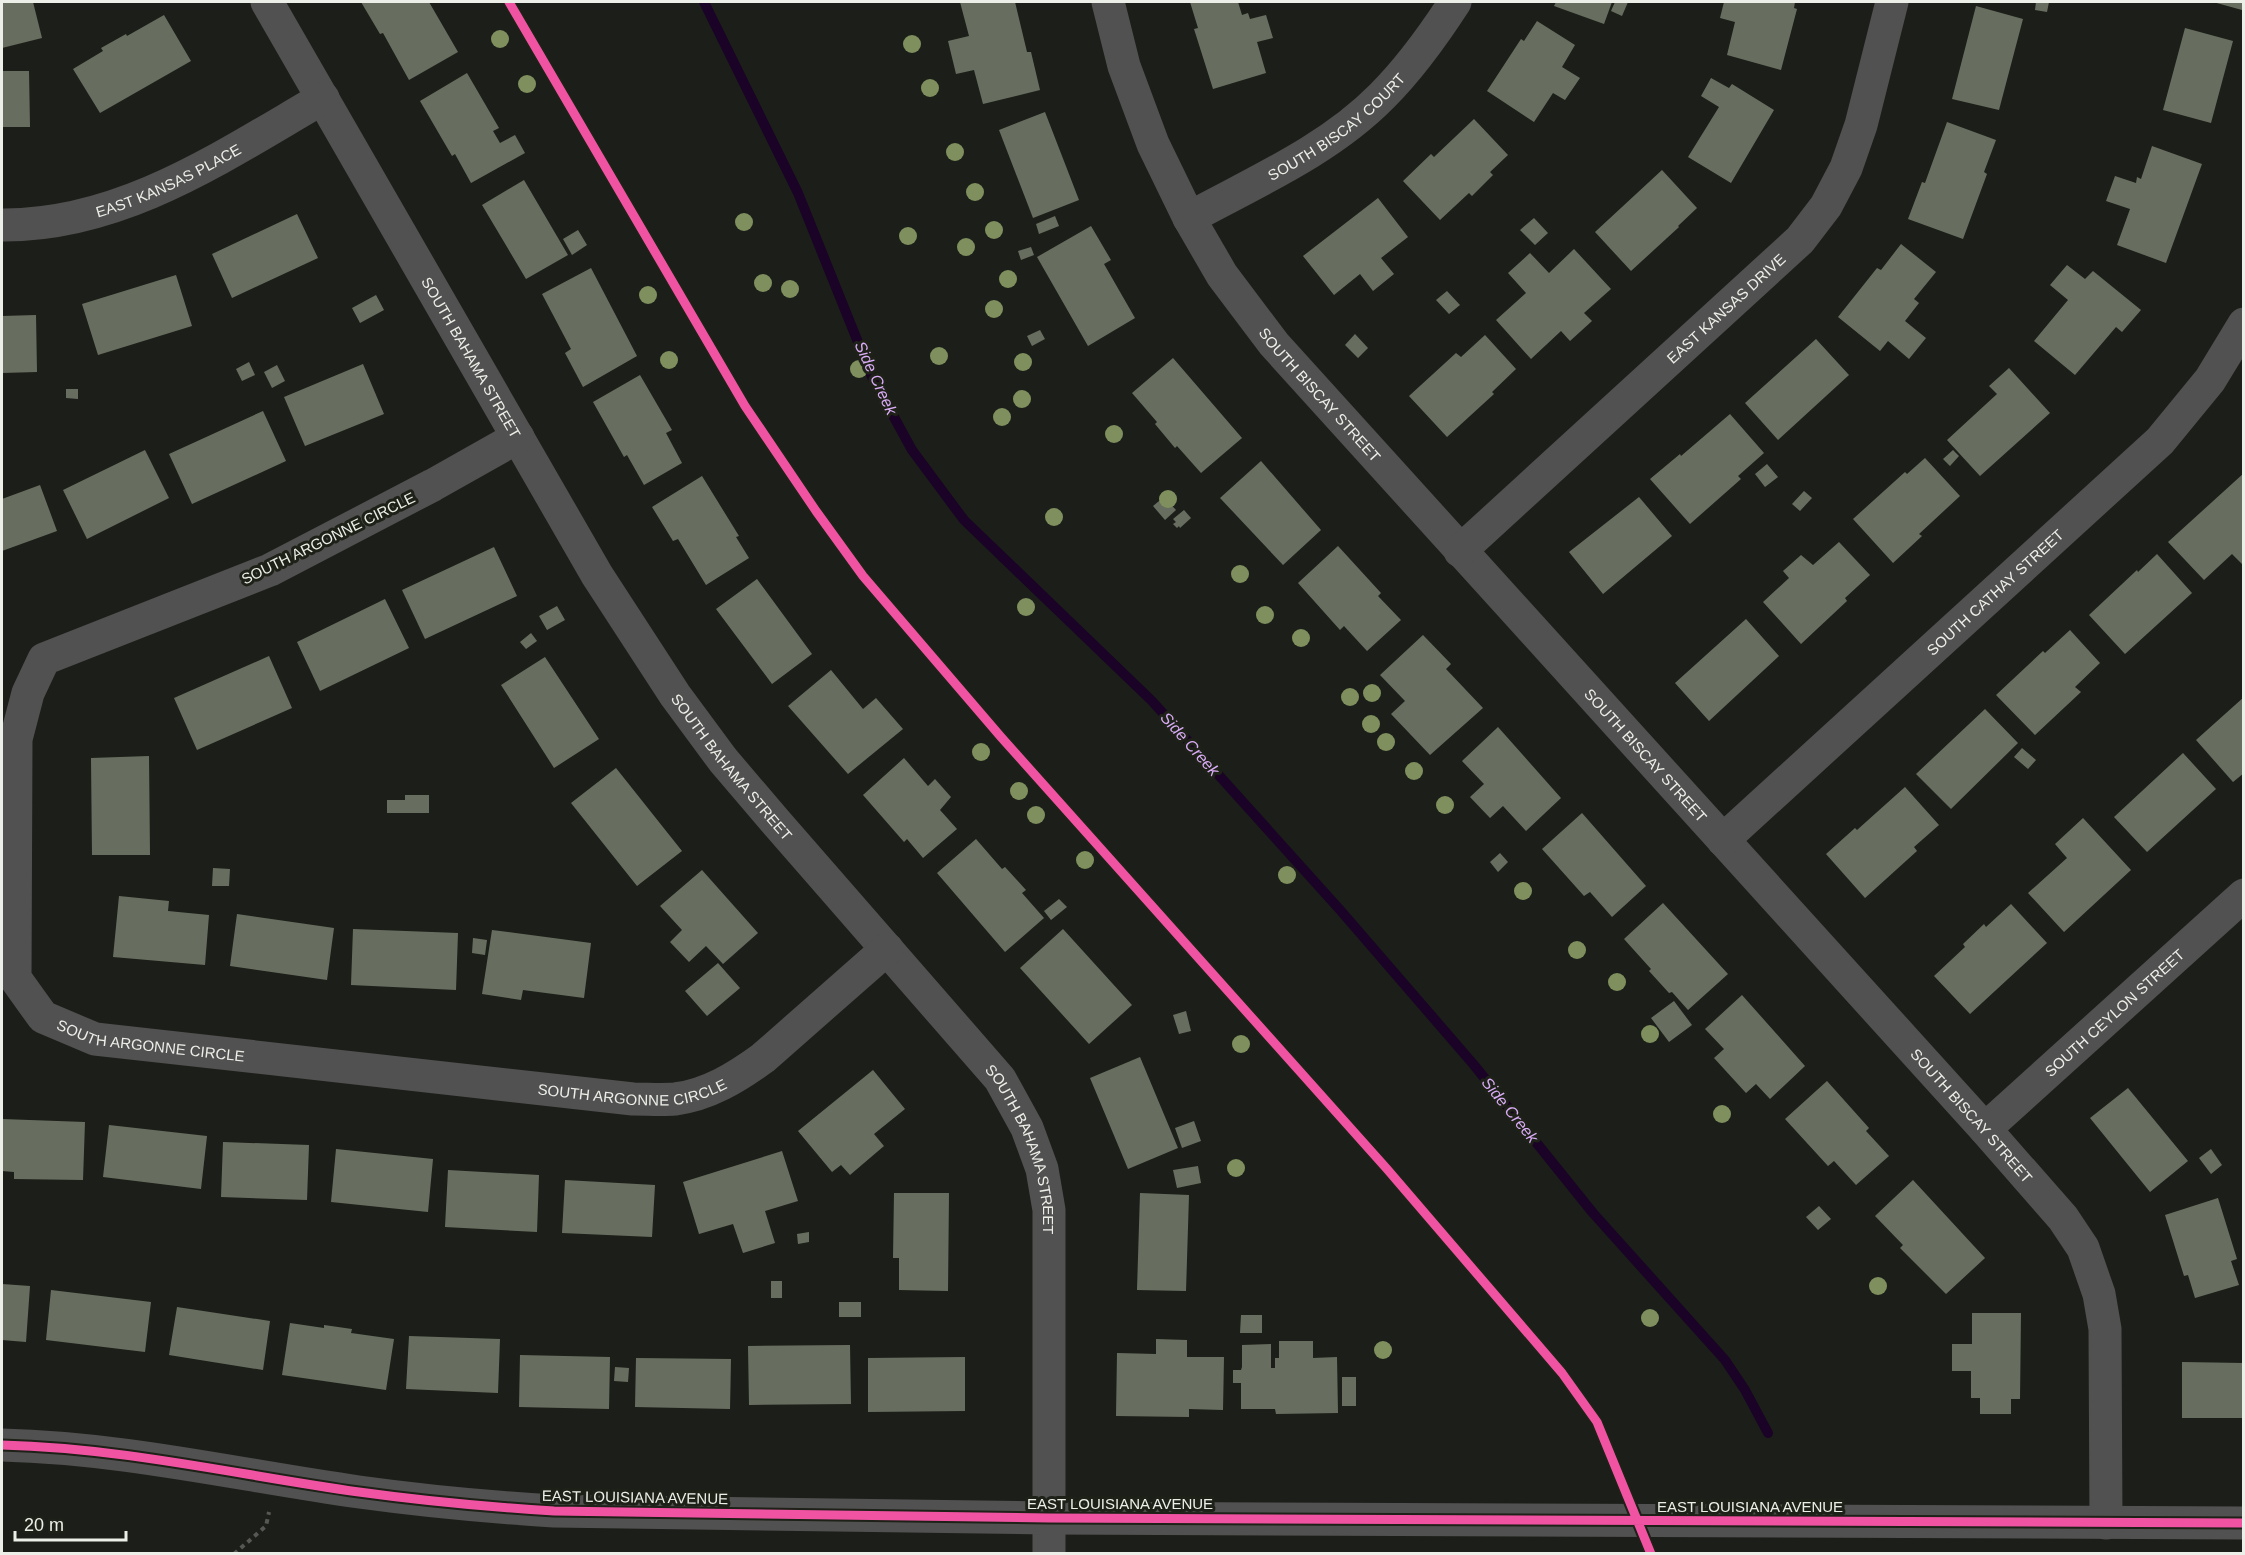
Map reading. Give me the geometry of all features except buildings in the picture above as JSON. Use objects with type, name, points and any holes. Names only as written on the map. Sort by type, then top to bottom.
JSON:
[{"type":"street","name":"SOUTH BAHAMA STREET","points":[[267,2],[597,574],[675,695],[723,760],[760,804],[1000,1079],[1028,1128],[1042,1169],[1049,1210],[1049,1554]]},
{"type":"street","name":"SOUTH BISCAY STREET","points":[[1108,2],[1125,66],[1153,144],[1189,218],[1222,275],[1274,344],[2063,1218],[2082,1248],[2099,1294],[2105,1329],[2106,1522]]},
{"type":"street","name":"SOUTH BISCAY COURT","points":[[1189,218],[1330,139],[1381,97],[1426,47],[1455,2]]},
{"type":"street","name":"EAST KANSAS DRIVE","points":[[1460,551],[1800,240],[1826,206],[1846,168],[1861,125],[1892,2]]},
{"type":"street","name":"EAST KANSAS PLACE","points":[[2,225],[55,221],[119,205],[161,189],[323,98]]},
{"type":"street","name":"SOUTH CATHAY STREET","points":[[1723,840],[2160,441],[2210,380],[2244,324]]},
{"type":"street","name":"SOUTH ARGONNE CIRCLE","points":[[518,436],[433,485],[270,570],[44,659],[28,693],[16,739],[15,978],[43,1017],[95,1039],[633,1099],[676,1099],[710,1089],[742,1074],[887,949]]},
{"type":"street","name":"SOUTH CEYLON STREET","points":[[1985,1129],[2244,895]]},
{"type":"street","name":"EAST LOUISIANA AVENUE","points":[[2,1445],[78,1448],[358,1492],[475,1506],[554,1511],[1049,1518],[2244,1523]]},
{"type":"path","points":[[234,1554],[266,1526],[274,1478]]},
{"type":"waterway","name":"Side Creek","points":[[704,2],[798,193],[872,377],[912,450],[964,520],[1152,701],[1341,911],[1474,1065],[1593,1213],[1725,1360],[1745,1390],[1768,1433]]},
{"type":"cycle path","points":[[509,2],[745,406],[863,576],[1001,737],[1387,1169],[1562,1373],[1597,1422],[1651,1554]]},
{"type":"cycle path","points":[[2,1445],[92,1451],[359,1492],[481,1506],[554,1511],[1049,1518],[2244,1523]]}]
